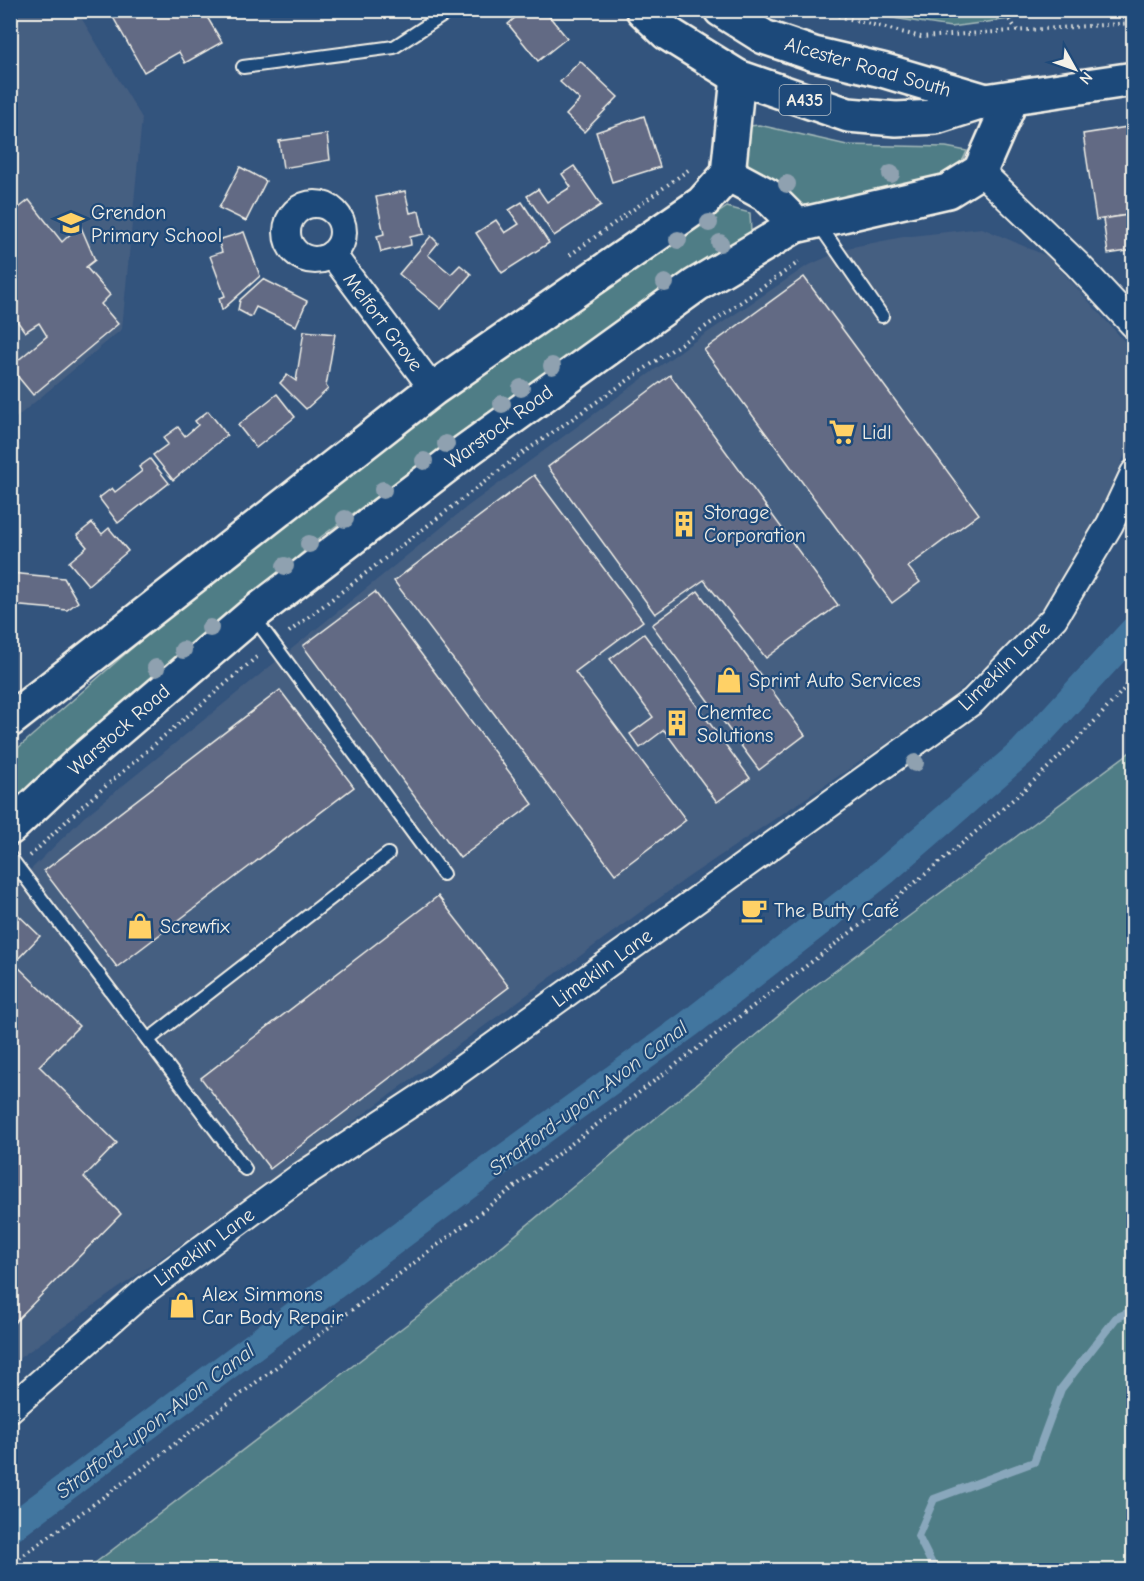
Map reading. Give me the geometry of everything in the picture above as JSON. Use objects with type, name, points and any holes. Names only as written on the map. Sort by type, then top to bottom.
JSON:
[{"type":"main road","name":"Alcester Road South","points":[[643,10],[667,33],[738,76],[848,115],[896,119],[936,117],[999,100],[1134,79]]},
{"type":"main road","name":"Alcester Road South","points":[[721,10],[764,36],[814,54],[999,100]]},
{"type":"main road","points":[[13,712],[433,389],[702,203],[729,174],[738,76],[764,36]]},
{"type":"main road","points":[[980,171],[999,100]]},
{"type":"main road","name":"Warstock Road","points":[[10,828],[79,763],[252,615],[463,453],[686,292],[806,224],[948,191],[980,171]]},
{"type":"main road","points":[[729,174],[767,195],[789,217],[806,224]]},
{"type":"street","points":[[980,171],[1077,264],[1134,325]]},
{"type":"street","name":"Melfort Grove","points":[[332,254],[433,389]]},
{"type":"street","name":"Limekiln Lane","points":[[10,1409],[147,1289],[298,1178],[435,1088],[973,701],[1054,618],[1110,524],[1134,473]]},
{"type":"lane","points":[[243,67],[394,47],[451,10]]},
{"type":"lane","points":[[806,224],[882,316]]},
{"type":"lane","points":[[252,615],[443,874]]},
{"type":"lane","points":[[148,1040],[388,854]]},
{"type":"lane","points":[[10,856],[245,1169]]},
{"type":"path","points":[[815,10],[921,37],[1134,22]]},
{"type":"path","points":[[1002,10],[1017,30]]},
{"type":"path","points":[[26,860],[80,807],[273,644],[517,457],[799,262]]},
{"type":"path","points":[[10,1565],[143,1468],[900,895],[1002,811],[1105,712],[1134,677]]},
{"type":"shaded area","name":"Grendon Primary School","points":[[10,11],[77,11],[142,118],[122,329],[11,422]]},
{"type":"shaded area","points":[[982,228],[1049,257],[1126,343],[1133,401],[1134,434],[1099,514],[1040,615],[943,706],[687,878],[320,1146],[11,1364],[11,889],[84,817],[468,506],[686,347],[807,266],[847,248],[903,237]]},
{"type":"green space","points":[[848,11],[1068,11],[951,27]]},
{"type":"green space","points":[[759,125],[847,145],[946,147],[967,151],[961,164],[944,175],[812,211],[771,186],[752,171],[745,149],[750,126]]},
{"type":"green space","points":[[727,207],[750,213],[751,232],[533,383],[322,536],[11,804],[10,755],[213,577],[468,383]]},
{"type":"green space","points":[[1133,750],[1133,1570],[86,1570],[419,1315],[812,988]]},
{"type":"building","points":[[109,10],[219,10],[207,17],[222,42],[185,63],[179,52],[144,72]]},
{"type":"building","points":[[524,10],[544,10],[567,38],[538,61],[508,24]]},
{"type":"building","points":[[580,61],[618,97],[584,132],[566,115],[580,100],[560,82]]},
{"type":"building","points":[[644,116],[660,167],[612,182],[596,132]]},
{"type":"building","points":[[1134,126],[1134,214],[1096,220],[1083,134]]},
{"type":"building","points":[[327,134],[330,160],[283,168],[279,141]]},
{"type":"building","points":[[574,166],[601,205],[554,236],[527,196],[538,189],[547,202],[571,187],[562,174]]},
{"type":"building","points":[[240,167],[266,181],[246,221],[219,208]]},
{"type":"building","points":[[405,191],[410,213],[419,211],[424,234],[410,237],[411,245],[381,252],[377,236],[384,234],[376,197]]},
{"type":"building","points":[[29,200],[62,242],[80,225],[95,260],[86,267],[110,295],[101,304],[118,324],[33,395],[10,367],[47,336],[39,323],[25,332],[10,311],[10,292],[15,289],[10,282],[10,215]]},
{"type":"building","points":[[522,202],[549,243],[502,273],[476,233],[496,220],[505,233],[519,224],[509,210]]},
{"type":"building","points":[[1134,214],[1134,250],[1108,254],[1103,219]]},
{"type":"building","points":[[244,232],[260,276],[222,310],[219,298],[225,296],[210,256],[222,252],[218,240]]},
{"type":"building","points":[[431,236],[438,243],[428,255],[451,274],[460,265],[471,274],[441,309],[399,274]]},
{"type":"building","name":"Lidl","points":[[804,277],[979,514],[908,567],[920,582],[892,603],[704,350]]},
{"type":"building","points":[[263,279],[307,301],[296,326],[256,307],[251,317],[238,310],[240,300]]},
{"type":"building","points":[[304,331],[335,334],[326,386],[328,389],[306,409],[280,383],[287,375],[296,381]]},
{"type":"building","name":"Storage Corporation","points":[[670,375],[838,605],[766,658],[704,580],[655,614],[548,467]]},
{"type":"building","points":[[277,394],[295,417],[256,448],[238,425]]},
{"type":"building","points":[[208,411],[227,435],[173,480],[153,455],[168,444],[163,438],[178,427],[185,436],[198,425],[195,421]]},
{"type":"building","points":[[150,459],[169,483],[118,523],[99,498],[112,488],[115,492],[142,471],[139,467]]},
{"type":"building","points":[[534,475],[643,621],[575,672],[686,820],[615,874],[394,581]]},
{"type":"building","points":[[92,523],[102,534],[109,528],[128,551],[88,585],[69,562],[87,547],[77,535]]},
{"type":"building","points":[[10,573],[64,578],[78,602],[67,610],[10,605]]},
{"type":"building","name":"Sprint Auto Services","points":[[698,591],[805,735],[759,770],[652,625]]},
{"type":"building","points":[[375,592],[533,804],[460,858],[303,646]]},
{"type":"building","name":"Chemtec Solutions","points":[[644,634],[750,778],[717,802],[664,730],[640,748],[630,734],[653,717],[610,659]]},
{"type":"building","points":[[280,690],[354,787],[117,967],[44,871]]},
{"type":"building","points":[[438,896],[509,987],[270,1169],[201,1078]]},
{"type":"building","points":[[10,907],[40,936],[14,963],[79,1026],[39,1066],[117,1143],[84,1177],[121,1214],[10,1327]]},
{"type":"waterway","name":"Stratford-upon-Avon Canal","points":[[10,1529],[488,1170],[689,1024],[885,871],[1022,752],[1134,630]]},
{"type":"waterway","points":[[935,1570],[918,1536],[934,1499],[1034,1462],[1061,1389],[1116,1318],[1134,1310]]},
{"type":"place","name":"Grendon Primary School","points":[[71,223]]},
{"type":"place","name":"Lidl","points":[[842,432]]},
{"type":"place","name":"Storage Corporation","points":[[684,524]]},
{"type":"place","name":"Sprint Auto Services","points":[[729,680]]},
{"type":"place","name":"Chemtec Solutions","points":[[677,723]]},
{"type":"place","name":"The Butty Café","points":[[754,910]]},
{"type":"place","name":"Screwfix","points":[[140,926]]},
{"type":"place","name":"Alex Simmons Car Body Repair","points":[[182,1305]]}]
